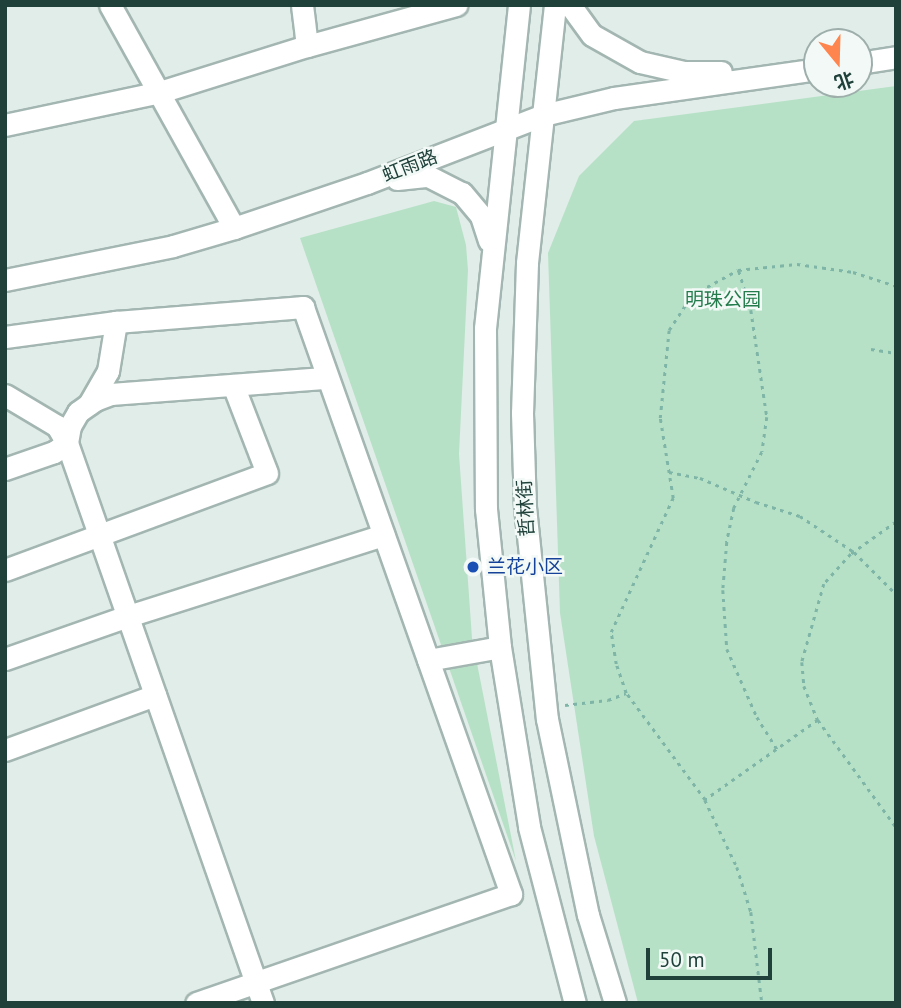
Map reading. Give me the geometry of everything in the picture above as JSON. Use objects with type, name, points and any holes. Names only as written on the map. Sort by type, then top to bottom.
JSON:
[{"type":"street","points":[[110,5],[234,228]]},
{"type":"street","points":[[302,5],[307,46]]},
{"type":"street","points":[[5,125],[160,92],[307,46],[456,5]]},
{"type":"street","name":"哲林街","points":[[519,5],[491,251],[484,415],[486,509],[500,647],[529,827],[575,1003]]},
{"type":"street","name":"哲林街","points":[[555,5],[527,263],[522,413],[533,605],[545,706],[586,903],[615,1003]]},
{"type":"street","points":[[570,5],[592,35],[640,62],[684,72],[786,73]]},
{"type":"street","points":[[873,61],[896,57]]},
{"type":"street","name":"虹雨路","points":[[5,280],[161,249],[234,228],[368,183],[543,114],[614,98],[803,71]]},
{"type":"street","points":[[368,183],[428,176],[461,193],[481,216],[491,251]]},
{"type":"street","points":[[5,337],[116,322],[303,307],[512,894],[195,1003]]},
{"type":"street","points":[[5,469],[54,452],[67,443],[70,426],[108,371],[116,322]]},
{"type":"street","points":[[47,419],[59,420],[110,394],[327,378]]},
{"type":"street","points":[[5,570],[267,473],[233,385]]},
{"type":"street","points":[[5,395],[57,426],[67,443],[263,1003]]},
{"type":"street","points":[[5,659],[128,616],[383,535]]},
{"type":"street","points":[[428,660],[474,649],[500,647]]},
{"type":"street","points":[[5,750],[155,695]]},
{"type":"path","points":[[762,1003],[751,912],[737,867],[705,800],[626,693],[616,664],[611,632],[673,498],[660,418],[669,330],[692,295],[738,270],[797,264],[853,272],[896,286]]},
{"type":"path","points":[[738,270],[751,310],[767,417],[762,452],[734,508],[727,541],[723,590],[727,649],[757,717],[777,749]]},
{"type":"path","points":[[871,349],[896,353]]},
{"type":"path","points":[[669,472],[700,478],[800,516],[854,552],[896,594]]},
{"type":"path","points":[[896,522],[854,552],[824,584],[802,662],[804,686],[818,720],[896,827]]},
{"type":"path","points":[[545,706],[608,700],[626,693]]},
{"type":"path","points":[[705,800],[818,720]]},
{"type":"green space","name":"明珠公园","points":[[896,86],[896,1003],[638,1003],[594,836],[560,613],[548,253],[579,176],[634,121],[806,98],[873,98],[873,89]]},
{"type":"green space","points":[[434,201],[456,207],[466,245],[468,270],[459,454],[472,638],[516,861],[300,238]]},
{"type":"place","name":"兰花小区","points":[[473,567]]}]
